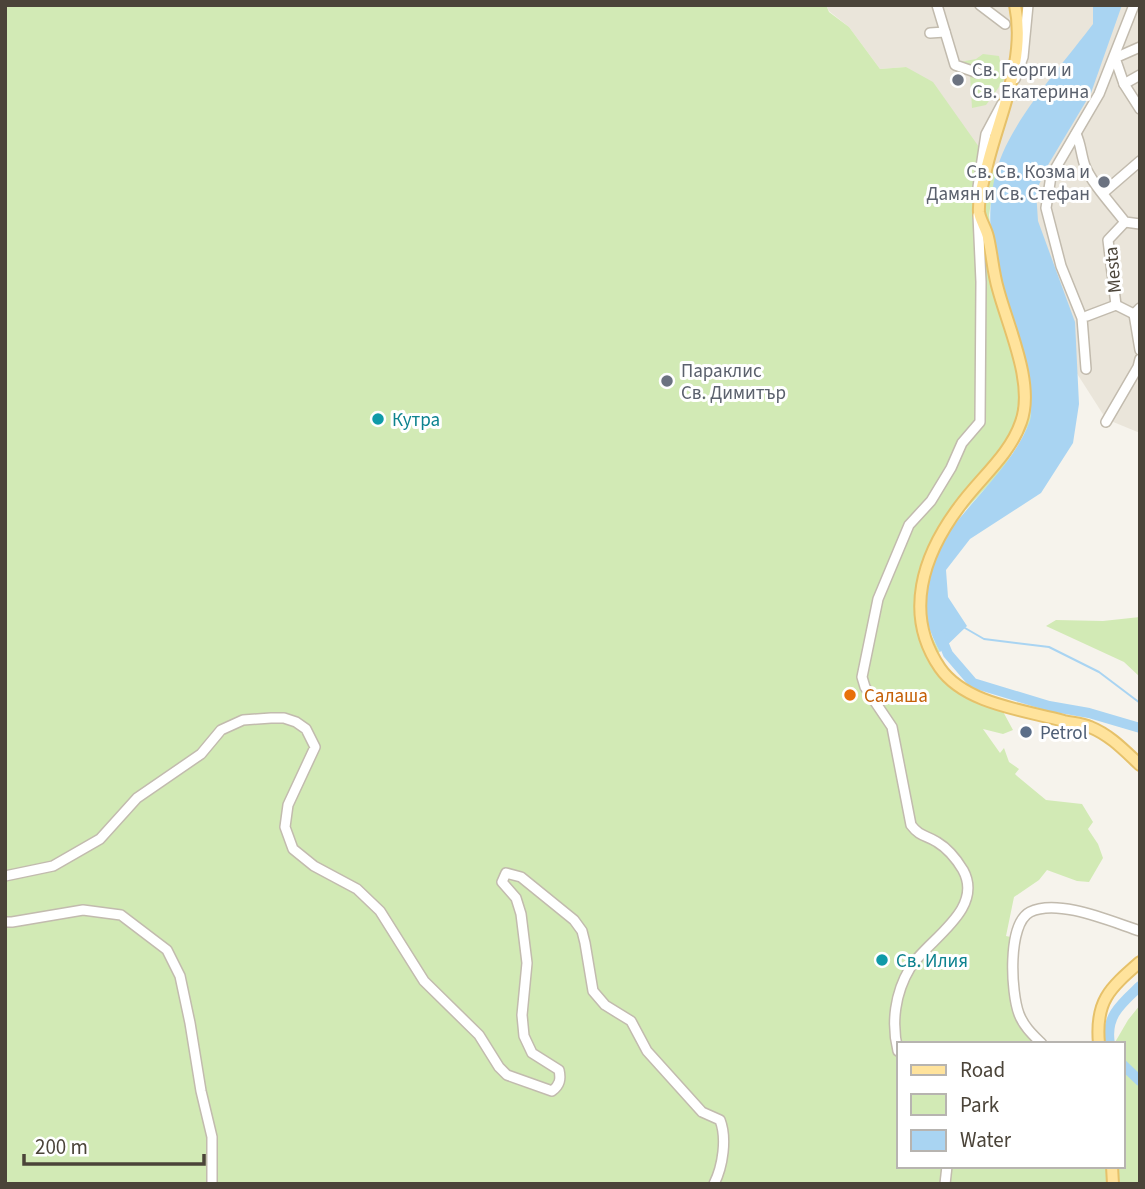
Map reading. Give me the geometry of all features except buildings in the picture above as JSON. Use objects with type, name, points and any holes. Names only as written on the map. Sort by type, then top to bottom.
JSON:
[{"type":"main road","points":[[1015,5],[1016,43],[1010,89],[993,136],[979,212],[988,237],[992,264],[1021,370],[1025,395],[1024,410],[1011,444],[958,508],[946,528],[925,575],[919,594],[918,610],[930,650],[940,668],[956,685],[982,698],[1087,726],[1111,738],[1140,765]]},
{"type":"main road","points":[[1099,1042],[1098,1013],[1102,1001],[1118,981],[1140,962]]},
{"type":"street","points":[[937,5],[955,65],[978,72]]},
{"type":"street","points":[[980,5],[1005,24]]},
{"type":"street","points":[[897,1047],[893,1032],[899,992],[911,967],[956,919],[963,907],[967,889],[964,872],[951,855],[937,842],[918,834],[911,825],[892,727],[865,687],[862,677],[878,599],[909,525],[931,501],[962,443],[981,422],[978,187],[986,134],[1022,62],[1028,5]]},
{"type":"street","points":[[1086,369],[1082,318],[1061,266],[1046,208],[1051,176],[1099,94],[1134,5]]},
{"type":"street","points":[[930,33],[945,33]]},
{"type":"street","points":[[1115,58],[1140,47]]},
{"type":"street","points":[[1115,58],[1124,84],[1140,109]]},
{"type":"street","points":[[1124,84],[1140,75]]},
{"type":"street","points":[[1076,134],[1086,168],[1103,193],[1125,222],[1140,224]]},
{"type":"street","points":[[1103,193],[1140,161]]},
{"type":"street","name":"Mesta","points":[[1125,222],[1108,240],[1115,305],[1137,311]]},
{"type":"street","points":[[1087,316],[1115,305]]},
{"type":"street","points":[[1137,311],[1140,350]]},
{"type":"street","points":[[1106,422],[1140,359]]},
{"type":"street","points":[[5,876],[53,866],[100,839],[137,798],[201,754],[221,730],[243,720],[284,718],[296,722],[306,729],[315,747],[288,805],[285,827],[293,849],[314,866],[357,890],[380,911],[424,981],[479,1035],[499,1068],[507,1075],[552,1091],[558,1087],[559,1070],[532,1053],[527,1046],[522,1025],[527,963],[521,914],[516,898],[502,882],[506,873],[521,877],[574,920],[582,931],[593,991],[605,1005],[631,1021],[648,1051],[702,1112],[720,1120],[724,1132],[718,1176],[714,1184]]},
{"type":"street","points":[[1040,1042],[1027,1030],[1020,1015],[1012,976],[1020,922],[1028,913],[1053,908],[1075,911],[1140,931]]},
{"type":"street","points":[[5,922],[83,910],[121,915],[167,950],[180,976],[190,1023],[212,1138],[212,1184]]},
{"type":"shaded area","points":[[826,5],[1140,5],[1140,433],[1106,419],[1076,372],[981,164],[906,67],[880,69],[849,27],[829,11]]},
{"type":"green space","points":[[5,5],[826,5],[829,12],[849,27],[880,69],[906,67],[933,82],[996,171],[989,215],[994,266],[1029,374],[1031,421],[1003,469],[950,527],[930,633],[940,652],[930,656],[945,677],[1000,706],[1013,730],[1003,734],[983,729],[1000,753],[1004,748],[1009,762],[1019,769],[1015,774],[1046,800],[1082,804],[1093,822],[1088,829],[1103,858],[1089,882],[1077,881],[1047,870],[1039,880],[1014,897],[1006,936],[1015,938],[1010,993],[1019,1027],[1034,1042],[897,1042],[897,1168],[1124,1168],[1124,1042],[1115,1042],[1140,1005],[1140,1184],[5,1184]]},
{"type":"green space","points":[[983,54],[999,56],[1004,80],[986,105],[972,108],[970,75],[960,66],[960,62],[976,59]]},
{"type":"green space","points":[[1140,617],[1140,677],[1124,662],[1046,626],[1056,620],[1103,621]]},
{"type":"water","points":[[1093,5],[1122,5],[1091,93],[1048,165],[1036,191],[1038,221],[1075,322],[1079,404],[1073,443],[1041,493],[970,539],[946,570],[948,597],[967,626],[940,652],[926,616],[925,584],[934,556],[951,530],[1013,452],[1030,418],[1030,382],[1026,361],[994,264],[990,216],[994,181],[1013,132],[1093,24]]},
{"type":"waterway","points":[[965,628],[984,639],[1049,647],[1099,672],[1140,703]]},
{"type":"waterway","points":[[940,635],[948,654],[973,683],[1049,706],[1089,713],[1140,728]]},
{"type":"waterway","points":[[1110,1042],[1112,1018],[1140,986]]},
{"type":"waterway","points":[[1124,1066],[1140,1081]]},
{"type":"place","name":"Св. Георги и Св. Екатерина","points":[[958,80]]},
{"type":"place","name":"Св. Св. Козма и Дамян и Св. Стефан","points":[[1104,182]]},
{"type":"place","name":"Параклис Св. Димитър","points":[[667,381]]},
{"type":"place","name":"Кутра","points":[[378,419]]},
{"type":"place","name":"Салаша","points":[[850,695]]},
{"type":"place","name":"Petrol","points":[[1026,732]]},
{"type":"place","name":"Св. Илия","points":[[882,960]]}]
